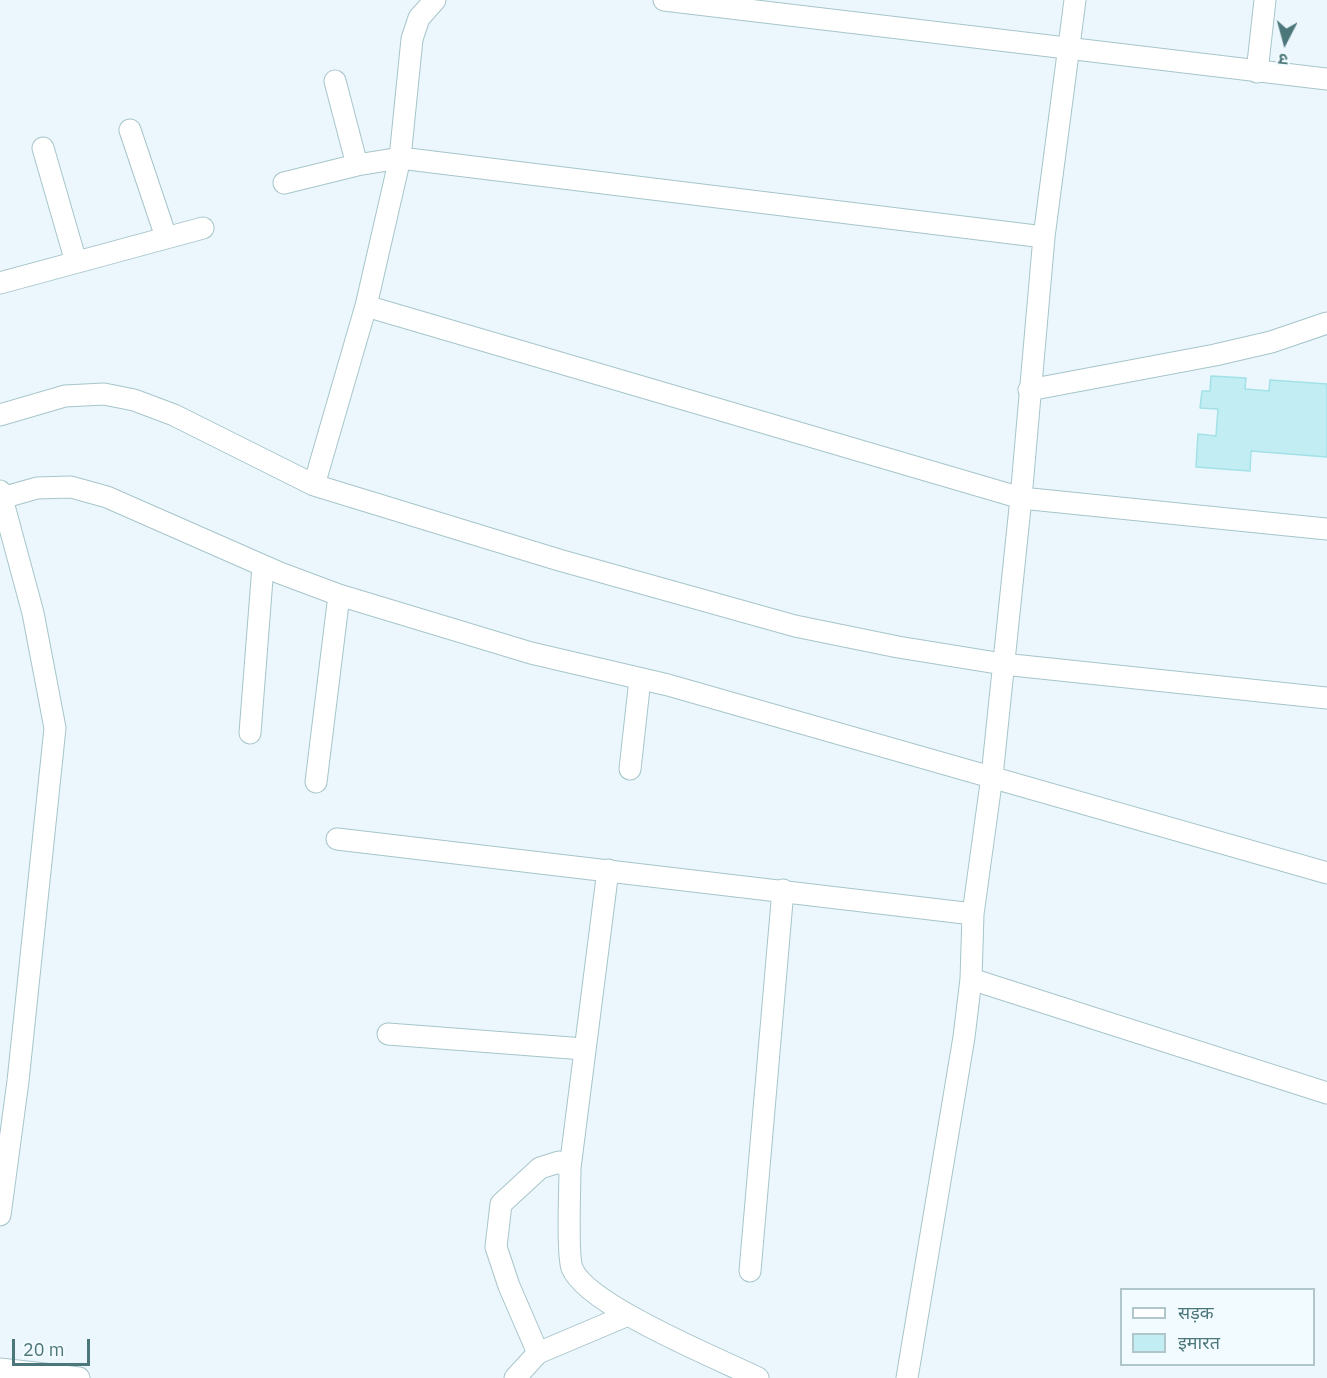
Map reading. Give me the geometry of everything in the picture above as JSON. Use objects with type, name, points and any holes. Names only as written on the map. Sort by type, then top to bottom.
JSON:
[{"type":"street","points":[[314,485],[366,306],[400,158],[412,39],[419,18],[435,0]]},
{"type":"street","points":[[664,0],[1069,46],[1257,72],[1327,79]]},
{"type":"street","points":[[907,1378],[964,1037],[973,914],[992,776],[1021,498],[1044,237],[1075,0]]},
{"type":"street","points":[[1257,72],[1264,0]]},
{"type":"street","points":[[335,81],[357,165]]},
{"type":"street","points":[[130,130],[166,237]]},
{"type":"street","points":[[43,148],[76,262]]},
{"type":"street","points":[[284,183],[357,165],[400,158],[1044,237]]},
{"type":"street","points":[[0,283],[203,228]]},
{"type":"street","points":[[366,306],[1021,498],[1327,529]]},
{"type":"street","points":[[1029,390],[1215,355],[1271,342],[1327,323]]},
{"type":"street","points":[[0,415],[65,396],[104,394],[134,400],[174,415],[314,485],[559,560],[795,626],[898,647],[1003,664],[1327,698]]},
{"type":"street","points":[[0,1215],[18,1082],[55,728],[33,613],[6,536],[1,494],[37,488],[71,487],[107,497],[263,566],[339,595],[531,653],[640,679],[992,776],[1327,873]]},
{"type":"street","points":[[250,733],[263,566]]},
{"type":"street","points":[[316,782],[339,595]]},
{"type":"street","points":[[630,769],[640,679]]},
{"type":"street","points":[[337,839],[973,914]]},
{"type":"street","points":[[608,870],[570,1168],[571,1266],[579,1281],[628,1315],[758,1378]]},
{"type":"street","points":[[750,1271],[783,890]]},
{"type":"street","points":[[970,979],[1327,1093]]},
{"type":"street","points":[[388,1034],[584,1049]]},
{"type":"street","points":[[538,1353],[509,1286],[496,1246],[501,1204],[540,1168],[559,1162],[570,1168]]},
{"type":"street","points":[[515,1378],[538,1353],[628,1315]]},
{"type":"street","points":[[0,1369],[79,1378]]},
{"type":"building","points":[[1211,376],[1246,378],[1245,389],[1269,391],[1270,380],[1327,384],[1327,457],[1251,451],[1250,471],[1196,467],[1198,434],[1216,436],[1218,409],[1200,408],[1202,391],[1210,391]]}]
